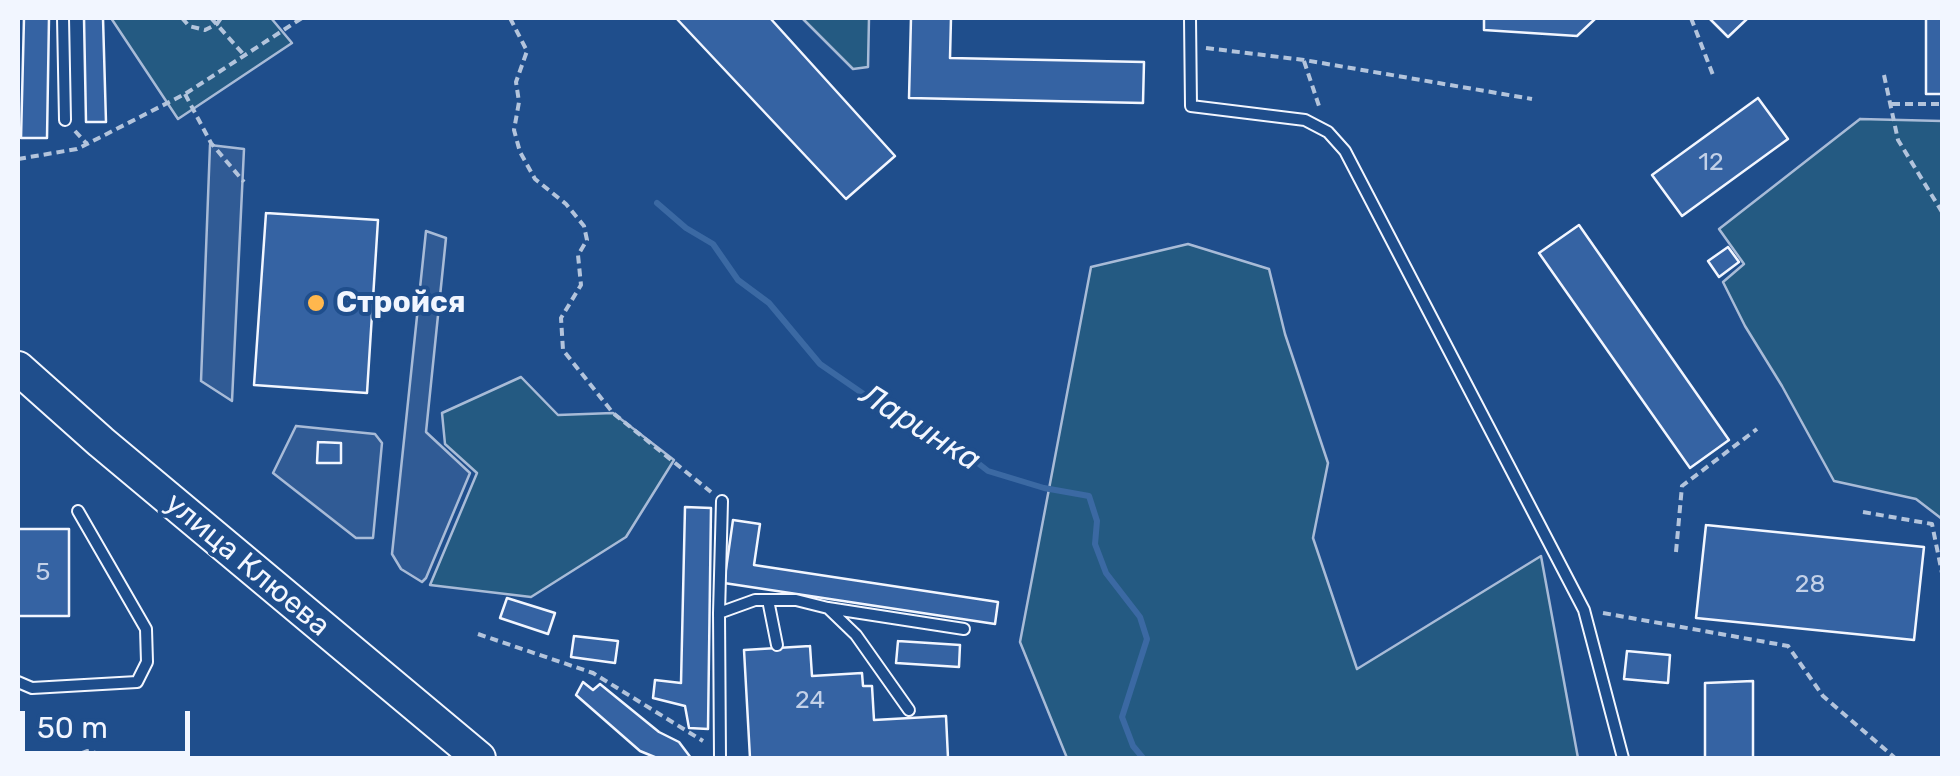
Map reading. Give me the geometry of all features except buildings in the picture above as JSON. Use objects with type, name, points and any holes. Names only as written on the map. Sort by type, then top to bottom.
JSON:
[{"type":"main road","name":"улица Клюева","points":[[18,368],[479,758]]},
{"type":"lane","points":[[63,18],[65,120]]},
{"type":"lane","points":[[1190,18],[1191,106],[1305,120],[1328,132],[1346,151],[1584,610],[1622,758]]},
{"type":"lane","points":[[720,755],[722,501]]},
{"type":"lane","points":[[18,682],[32,688],[136,682],[148,662],[146,629],[78,510]]},
{"type":"lane","points":[[719,613],[755,600],[796,600],[964,629]]},
{"type":"lane","points":[[768,600],[777,645]]},
{"type":"lane","points":[[828,608],[856,635],[909,710]]},
{"type":"path","points":[[182,18],[189,26],[205,30],[221,18]]},
{"type":"path","points":[[211,18],[244,56]]},
{"type":"path","points":[[18,160],[77,150],[185,94],[302,18]]},
{"type":"path","points":[[510,18],[527,51],[516,82],[514,130],[520,152],[535,179],[566,204],[584,226],[587,240],[578,254],[580,286],[561,318],[563,350],[613,413],[722,501]]},
{"type":"path","points":[[1691,18],[1713,75]]},
{"type":"path","points":[[1192,46],[1304,60],[1532,99]]},
{"type":"path","points":[[1304,60],[1328,132]]},
{"type":"path","points":[[1884,75],[1898,140],[1942,212]]},
{"type":"path","points":[[185,94],[211,142],[244,182]]},
{"type":"path","points":[[1890,104],[1942,104]]},
{"type":"path","points":[[1676,552],[1682,486],[1757,430]]},
{"type":"path","points":[[1862,512],[1932,524],[1942,573]]},
{"type":"path","points":[[1584,610],[1788,646],[1823,696],[1895,758]]},
{"type":"path","points":[[478,634],[593,673],[720,755]]},
{"type":"path","points":[[69,758],[87,752],[120,758]]},
{"type":"shaded area","points":[[111,18],[271,18],[292,43],[178,119]]},
{"type":"shaded area","points":[[802,18],[869,18],[868,67],[853,69]]},
{"type":"shaded area","points":[[1860,119],[1942,121],[1942,519],[1916,499],[1834,481],[1723,282],[1744,264],[1719,229]]},
{"type":"shaded area","points":[[210,145],[244,149],[232,401],[201,381]]},
{"type":"shaded area","points":[[426,231],[446,238],[426,432],[470,473],[422,582],[401,569],[392,554]]},
{"type":"shaded area","points":[[1188,244],[1269,269],[1285,334],[1328,463],[1313,538],[1357,669],[1541,556],[1578,758],[1067,758],[1020,642],[1091,267]]},
{"type":"shaded area","points":[[521,377],[558,415],[613,413],[674,460],[626,537],[531,597],[430,585],[477,473],[445,444],[442,413]]},
{"type":"shaded area","points":[[296,426],[375,434],[382,443],[373,538],[356,538],[273,473]]},
{"type":"waterway","name":"Ларинка","points":[[657,203],[686,228],[713,244],[738,280],[769,303],[820,364],[878,404],[951,442],[988,471],[1044,488],[1089,496],[1097,521],[1095,544],[1106,573],[1140,617],[1147,639],[1122,717],[1133,746],[1143,758]]},
{"type":"place","name":"Стройся","points":[[316,303]]}]
